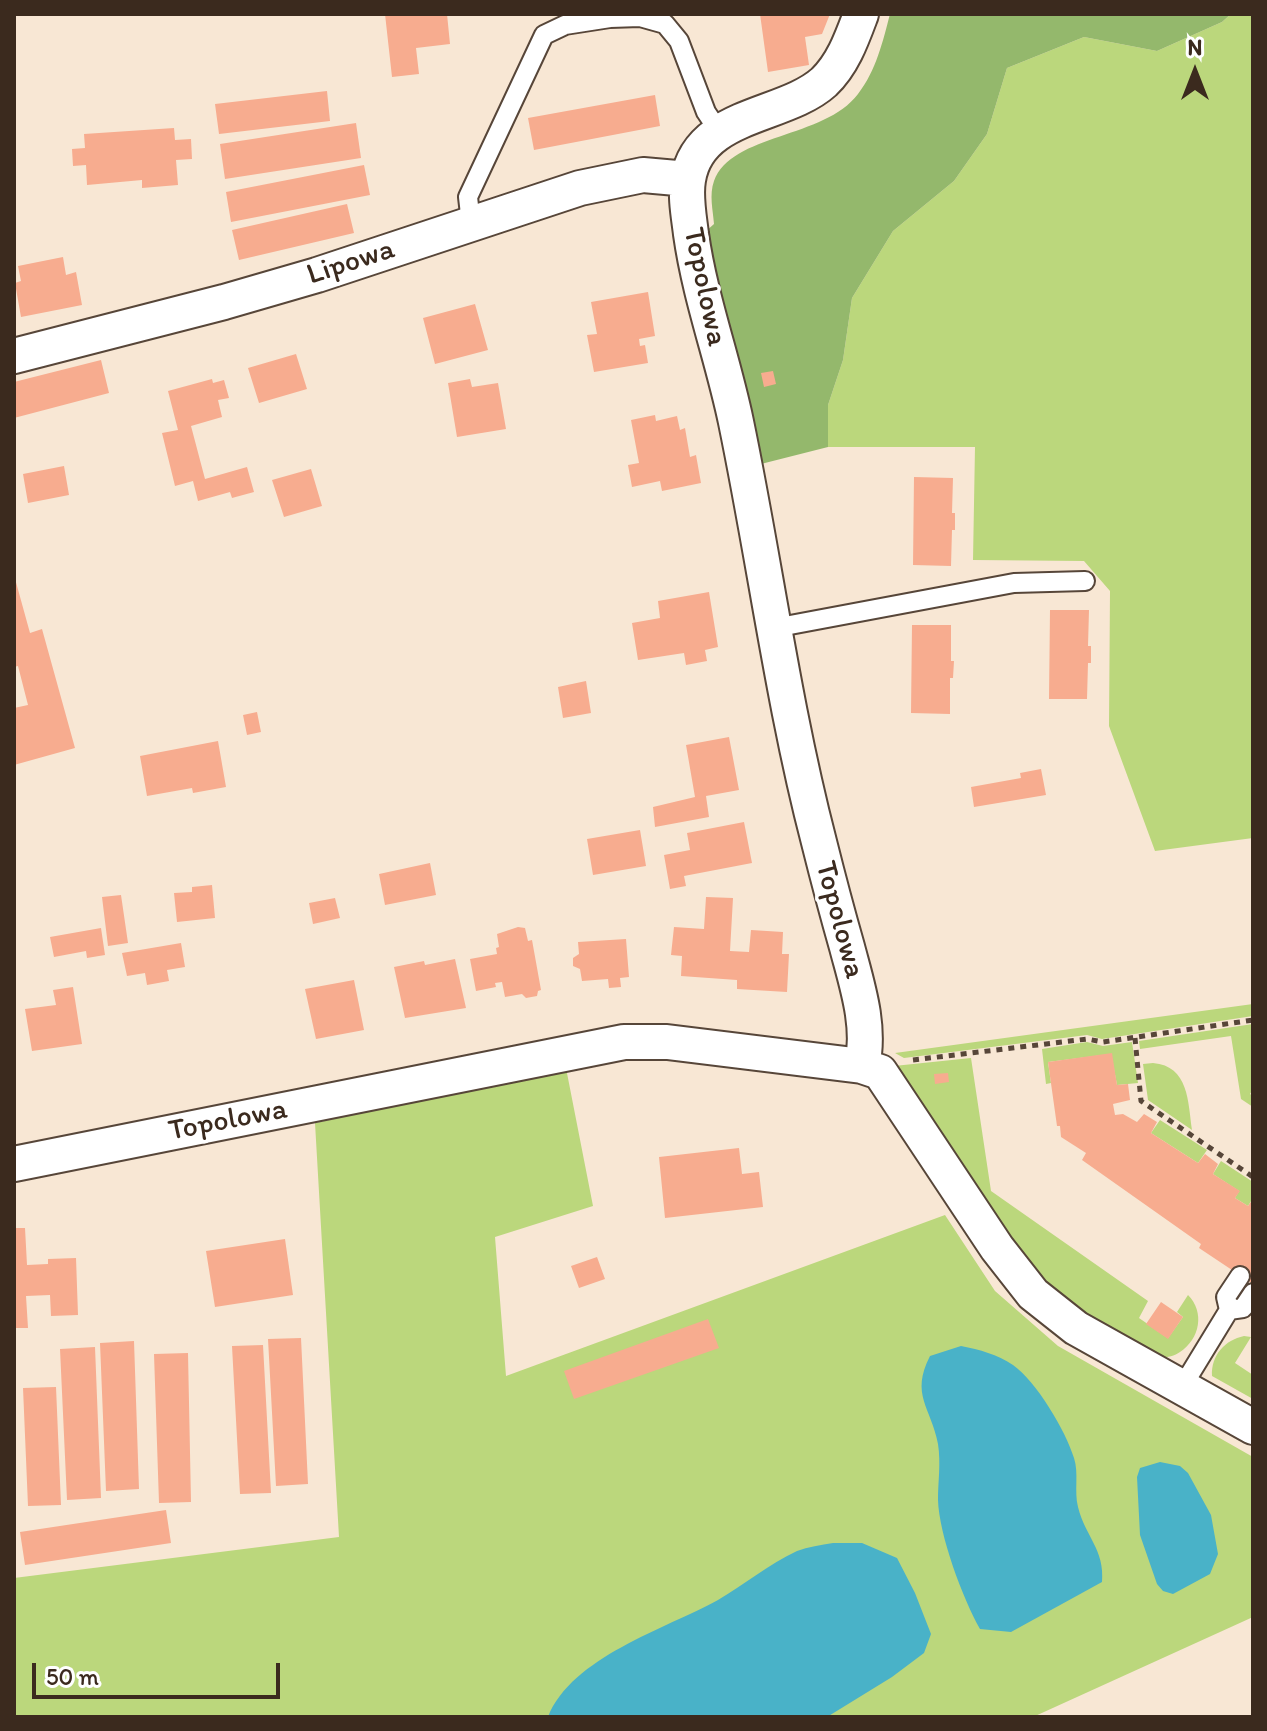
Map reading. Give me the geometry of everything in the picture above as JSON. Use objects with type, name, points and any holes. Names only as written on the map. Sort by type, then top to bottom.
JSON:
[{"type":"street","points":[[688,179],[702,150],[720,133],[743,119],[809,93],[825,81],[842,59],[861,14]]},
{"type":"street","name":"Lipowa","points":[[14,356],[304,279],[580,188],[628,177],[655,175],[688,179]]},
{"type":"street","name":"Topolowa","points":[[14,1164],[624,1042],[667,1042],[864,1058],[860,997],[801,772],[735,420],[697,268],[688,179]]},
{"type":"street","points":[[864,1058],[880,1072],[997,1248],[1033,1294],[1076,1328],[1253,1427]]},
{"type":"lane","points":[[471,223],[468,197],[544,35],[565,25],[640,17],[665,24],[679,41],[706,112],[720,133]]},
{"type":"lane","points":[[774,628],[1014,583],[1085,581]]},
{"type":"lane","points":[[1182,1387],[1229,1310],[1226,1297],[1240,1276]]},
{"type":"lane","points":[[1229,1310],[1243,1308],[1253,1293]]},
{"type":"path","points":[[864,1058],[901,1062],[1076,1040],[1103,1042],[1253,1020]]},
{"type":"path","points":[[1135,1038],[1141,1101],[1253,1177]]},
{"type":"green space","points":[[890,14],[1231,14],[1222,22],[1157,51],[1084,37],[1007,68],[987,134],[954,181],[893,231],[852,298],[843,360],[828,405],[828,447],[757,465],[705,232],[714,224],[714,181],[724,165],[739,153],[824,120],[843,109],[870,76]]},
{"type":"green space","points":[[1231,14],[1253,14],[1253,838],[1155,851],[1109,726],[1110,591],[1084,561],[973,560],[975,447],[828,447],[828,405],[843,360],[852,298],[893,231],[954,181],[987,134],[1007,68],[1084,37],[1157,51],[1222,22]]},
{"type":"green space","points":[[1253,1004],[1253,1016],[1102,1039],[1087,1035],[904,1058],[895,1053]]},
{"type":"green space","points":[[1253,1024],[1253,1089],[1250,1094],[1253,1096],[1253,1107],[1241,1099],[1231,1036],[1140,1049],[1139,1041]]},
{"type":"green space","points":[[1087,1042],[1103,1046],[1132,1042],[1138,1083],[1117,1085],[1111,1054],[1048,1062],[1051,1083],[1046,1084],[1042,1049]]},
{"type":"green space","points":[[971,1058],[991,1191],[1148,1301],[1139,1318],[1168,1338],[1183,1317],[1177,1312],[1188,1295],[1197,1309],[1198,1325],[1187,1347],[1161,1358],[1092,1323],[1040,1282],[894,1066]]},
{"type":"green space","points":[[1153,1063],[1174,1071],[1180,1078],[1187,1097],[1192,1130],[1148,1100],[1143,1064]]},
{"type":"green space","points":[[566,1068],[593,1206],[495,1237],[506,1376],[945,1215],[995,1291],[1058,1346],[1253,1457],[1253,1617],[1033,1717],[14,1717],[14,1578],[339,1537],[315,1123]]},
{"type":"green space","points":[[1160,1120],[1207,1150],[1198,1163],[1151,1133]]},
{"type":"green space","points":[[1221,1161],[1253,1182],[1253,1198],[1248,1206],[1235,1198],[1239,1191],[1213,1174]]},
{"type":"green space","points":[[1244,1336],[1251,1337],[1235,1363],[1253,1375],[1253,1399],[1212,1376],[1214,1361],[1220,1350]]},
{"type":"water","points":[[961,1346],[995,1355],[1013,1365],[1031,1382],[1049,1407],[1074,1458],[1078,1507],[1098,1552],[1102,1571],[1102,1582],[1011,1632],[980,1629],[953,1566],[939,1514],[938,1444],[924,1401],[922,1381],[930,1356]]},
{"type":"water","points":[[1160,1462],[1180,1466],[1188,1473],[1211,1515],[1218,1554],[1210,1574],[1173,1594],[1163,1591],[1157,1584],[1140,1535],[1137,1477],[1140,1468]]},
{"type":"water","points":[[833,1543],[862,1543],[897,1558],[931,1634],[924,1653],[892,1677],[827,1717],[548,1717],[560,1696],[577,1677],[598,1661],[718,1600],[787,1556],[806,1548]]},
{"type":"building","points":[[385,14],[447,14],[450,44],[416,48],[419,74],[392,77]]},
{"type":"building","points":[[760,14],[830,14],[822,34],[805,37],[809,65],[768,72]]},
{"type":"building","points":[[327,91],[330,121],[219,134],[215,104]]},
{"type":"building","points":[[655,95],[660,126],[534,150],[528,118]]},
{"type":"building","points":[[356,123],[361,158],[225,179],[220,144]]},
{"type":"building","points":[[174,128],[175,140],[191,139],[192,159],[176,160],[178,185],[142,188],[142,180],[87,185],[86,165],[73,166],[72,149],[85,148],[84,134]]},
{"type":"building","points":[[364,165],[370,195],[231,222],[226,192]]},
{"type":"building","points":[[347,204],[354,233],[239,260],[232,230]]},
{"type":"building","points":[[63,257],[66,275],[76,272],[82,305],[21,317],[15,283],[21,281],[18,266]]},
{"type":"building","points":[[648,292],[655,336],[639,339],[640,346],[645,345],[648,363],[594,372],[587,335],[597,334],[591,302]]},
{"type":"building","points":[[475,304],[488,350],[435,364],[423,318]]},
{"type":"building","points":[[296,354],[307,389],[259,403],[248,368]]},
{"type":"building","points":[[101,360],[109,393],[14,418],[14,382]]},
{"type":"building","points":[[773,371],[776,384],[764,387],[761,373]]},
{"type":"building","points":[[212,379],[213,383],[224,380],[229,398],[218,400],[222,417],[191,426],[205,479],[247,467],[254,492],[232,498],[230,492],[198,501],[193,481],[175,486],[162,433],[178,430],[168,391]]},
{"type":"building","points":[[470,379],[472,387],[498,383],[506,429],[457,437],[448,383]]},
{"type":"building","points":[[655,415],[656,421],[677,416],[680,430],[685,428],[690,457],[696,455],[701,483],[662,491],[660,481],[632,487],[628,465],[639,463],[631,420]]},
{"type":"building","points":[[64,466],[69,495],[28,503],[23,474]]},
{"type":"building","points":[[311,469],[322,506],[284,517],[272,480]]},
{"type":"building","points":[[914,477],[953,478],[955,530],[952,530],[951,566],[913,565]]},
{"type":"building","points":[[14,575],[30,633],[42,629],[75,748],[14,765],[14,708],[28,705],[18,666],[14,667]]},
{"type":"building","points":[[709,592],[718,647],[705,650],[707,661],[686,665],[684,653],[638,660],[632,623],[660,618],[658,601]]},
{"type":"building","points":[[1050,610],[1089,610],[1091,663],[1088,663],[1087,699],[1049,699]]},
{"type":"building","points":[[912,625],[951,625],[951,661],[954,661],[953,678],[950,678],[950,714],[911,713]]},
{"type":"building","points":[[586,681],[591,713],[563,718],[558,687]]},
{"type":"building","points":[[257,712],[261,732],[247,735],[243,715]]},
{"type":"building","points":[[729,737],[739,790],[706,796],[709,817],[655,827],[653,807],[695,797],[686,745]]},
{"type":"building","points":[[218,741],[226,787],[193,793],[192,788],[147,796],[140,756]]},
{"type":"building","points":[[1041,769],[1046,795],[974,807],[971,787],[1021,778],[1020,773]]},
{"type":"building","points":[[744,822],[752,863],[684,876],[686,886],[670,889],[664,855],[690,850],[687,833]]},
{"type":"building","points":[[640,830],[646,866],[593,875],[587,839]]},
{"type":"building","points":[[430,863],[436,895],[385,905],[379,874]]},
{"type":"building","points":[[212,885],[215,918],[177,922],[174,893],[192,892],[192,887]]},
{"type":"building","points":[[121,895],[128,943],[108,946],[102,897]]},
{"type":"building","points":[[706,897],[733,898],[730,951],[749,952],[751,930],[783,932],[782,954],[789,954],[787,992],[737,989],[737,980],[681,976],[682,956],[671,955],[674,927],[704,929]]},
{"type":"building","points":[[335,898],[340,918],[313,924],[309,903]]},
{"type":"building","points":[[518,927],[525,928],[528,941],[532,940],[541,990],[537,996],[526,998],[522,994],[505,997],[502,982],[495,983],[496,987],[476,991],[470,959],[497,954],[497,934]]},
{"type":"building","points":[[101,928],[105,955],[87,958],[86,951],[54,957],[50,937]]},
{"type":"building","points":[[626,939],[629,977],[620,978],[621,987],[609,988],[608,979],[582,981],[580,969],[573,966],[573,958],[579,954],[578,942]]},
{"type":"building","points":[[181,943],[185,967],[167,970],[169,981],[147,985],[145,973],[127,976],[122,953]]},
{"type":"building","points":[[455,959],[466,1008],[405,1018],[394,967]]},
{"type":"building","points":[[354,980],[364,1030],[316,1039],[305,989]]},
{"type":"building","points":[[73,987],[82,1044],[32,1051],[25,1009],[56,1005],[53,990]]},
{"type":"building","points":[[1112,1053],[1117,1085],[1128,1084],[1130,1100],[1113,1104],[1115,1115],[1123,1114],[1137,1122],[1144,1114],[1157,1122],[1151,1133],[1198,1163],[1205,1154],[1218,1164],[1213,1174],[1240,1191],[1235,1198],[1248,1206],[1253,1199],[1253,1284],[1199,1248],[1201,1244],[1082,1160],[1086,1153],[1061,1137],[1048,1062]]},
{"type":"building","points":[[948,1073],[949,1082],[935,1084],[934,1074]]},
{"type":"building","points":[[739,1148],[742,1174],[759,1172],[763,1207],[665,1218],[659,1157]]},
{"type":"building","points":[[14,1228],[25,1228],[27,1265],[48,1264],[48,1259],[76,1258],[78,1315],[51,1316],[50,1295],[26,1296],[28,1328],[14,1328]]},
{"type":"building","points":[[285,1239],[293,1295],[215,1307],[206,1251]]},
{"type":"building","points":[[597,1257],[605,1279],[579,1288],[571,1266]]},
{"type":"building","points":[[1161,1302],[1183,1317],[1168,1339],[1146,1324]]},
{"type":"building","points":[[708,1319],[719,1348],[574,1399],[564,1371]]},
{"type":"building","points":[[301,1338],[308,1484],[276,1486],[268,1339]]},
{"type":"building","points":[[134,1341],[139,1489],[106,1491],[100,1343]]},
{"type":"building","points":[[263,1345],[271,1493],[240,1494],[232,1346]]},
{"type":"building","points":[[95,1347],[101,1498],[67,1500],[60,1349]]},
{"type":"building","points":[[188,1353],[191,1502],[159,1503],[154,1354]]},
{"type":"building","points":[[56,1387],[61,1505],[28,1506],[23,1388]]},
{"type":"building","points":[[166,1510],[171,1543],[25,1565],[20,1532]]}]
